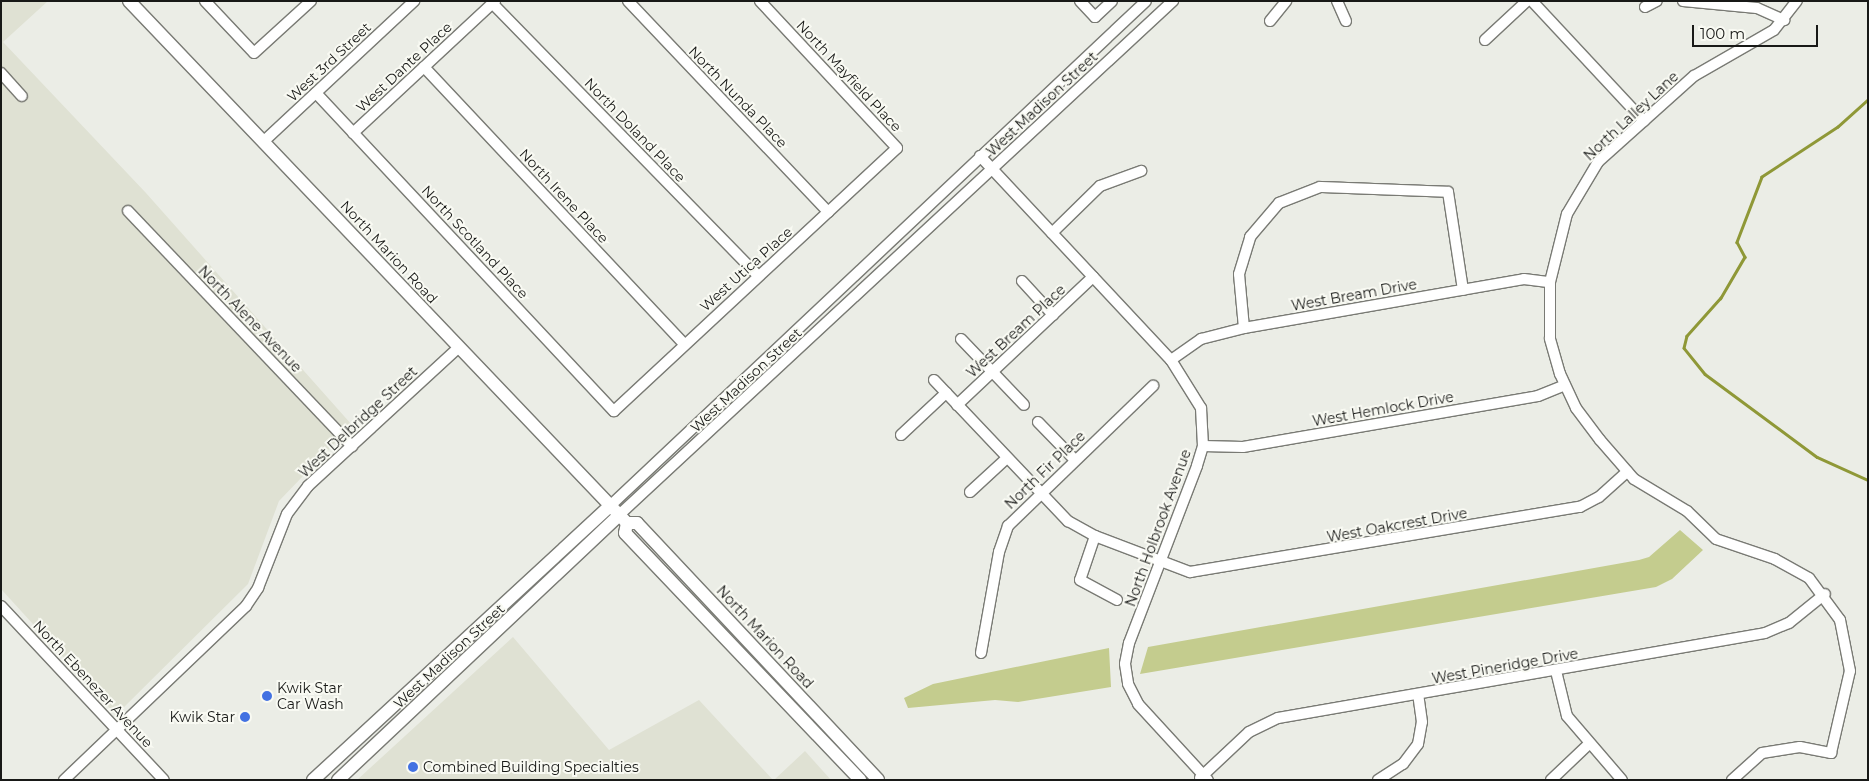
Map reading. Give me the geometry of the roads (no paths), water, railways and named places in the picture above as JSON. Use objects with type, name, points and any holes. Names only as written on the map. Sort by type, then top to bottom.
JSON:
[{"type":"main road","name":"North Marion Road","points":[[129,1],[619,515],[637,524],[878,780]]},
{"type":"main road","name":"North Marion Road","points":[[619,515],[625,533],[860,780]]},
{"type":"main road","name":"West Madison Street","points":[[313,780],[619,515]]},
{"type":"main road","name":"West Madison Street","points":[[338,780],[619,515]]},
{"type":"street","points":[[205,1],[254,53],[311,1]]},
{"type":"street","name":"West 3rd Street","points":[[263,142],[414,1]]},
{"type":"street","name":"North Nunda Place","points":[[628,1],[828,212]]},
{"type":"street","name":"North Mayfield Place","points":[[760,1],[897,148]]},
{"type":"street","points":[[1080,1],[1094,17],[1112,1]]},
{"type":"street","name":"West Madison Street","points":[[619,515],[980,156],[1146,1]]},
{"type":"street","name":"West Madison Street","points":[[619,515],[1173,1]]},
{"type":"street","points":[[1270,21],[1286,1]]},
{"type":"street","points":[[1337,1],[1346,21]]},
{"type":"street","points":[[1485,40],[1527,1]]},
{"type":"street","points":[[1532,1],[1644,121]]},
{"type":"street","points":[[1644,7],[1657,1]]},
{"type":"street","points":[[1683,1],[1757,8],[1784,20]]},
{"type":"street","name":"North Lalley Lane","points":[[1732,780],[1762,752],[1800,747],[1831,753],[1849,688],[1850,663],[1840,620],[1825,594],[1782,562],[1716,539],[1687,511],[1627,472],[1576,408],[1565,385],[1550,338],[1550,282],[1556,245],[1575,196],[1598,162],[1702,70],[1764,37],[1784,20],[1797,1]]},
{"type":"street","name":"West Dante Place","points":[[353,133],[494,2]]},
{"type":"street","name":"North Doland Place","points":[[494,2],[758,276]]},
{"type":"street","name":"North Irene Place","points":[[424,67],[684,344]]},
{"type":"street","points":[[1,73],[22,96]]},
{"type":"street","name":"North Scotland Place","points":[[316,93],[614,411]]},
{"type":"street","name":"West Utica Place","points":[[614,411],[897,148]]},
{"type":"street","name":"North Holbrook Avenue","points":[[980,156],[1171,360],[1201,408],[1203,446],[1161,563],[1126,652],[1126,678],[1138,704],[1204,778]]},
{"type":"street","points":[[1052,233],[1100,186],[1117,176],[1142,171]]},
{"type":"street","points":[[1244,328],[1239,274],[1250,237],[1279,203],[1320,187],[1448,192],[1463,290]]},
{"type":"street","name":"North Alene Avenue","points":[[128,211],[352,446]]},
{"type":"street","name":"West Bream Place","points":[[957,405],[1093,277]]},
{"type":"street","name":"West Bream Drive","points":[[1171,360],[1201,339],[1244,328],[1524,280],[1550,282]]},
{"type":"street","points":[[1022,281],[1053,315]]},
{"type":"street","points":[[961,339],[1024,405]]},
{"type":"street","name":"West Delbridge Street","points":[[64,780],[246,606],[258,588],[288,514],[308,486],[458,348]]},
{"type":"street","name":"West Oakcrest Drive","points":[[934,380],[1039,492],[1068,520],[1094,536],[1161,563],[1190,572],[1211,571],[1574,508],[1594,501],[1627,472]]},
{"type":"street","name":"West Hemlock Drive","points":[[1203,446],[1243,447],[1538,396],[1565,385]]},
{"type":"street","name":"North Fir Place","points":[[981,653],[1004,536],[1015,516],[1153,386]]},
{"type":"street","points":[[901,435],[946,393]]},
{"type":"street","points":[[1038,422],[1075,460]]},
{"type":"street","points":[[970,492],[1007,458]]},
{"type":"street","points":[[1094,536],[1080,580],[1117,600]]},
{"type":"street","name":"West Pineridge Drive","points":[[1204,778],[1245,736],[1278,718],[1556,672],[1777,629],[1825,594]]},
{"type":"street","name":"North Ebenezer Avenue","points":[[1,606],[164,780]]},
{"type":"street","points":[[1556,672],[1567,716],[1589,744],[1622,780]]},
{"type":"street","points":[[1378,780],[1404,764],[1418,744],[1422,722],[1418,695]]},
{"type":"street","points":[[1551,780],[1589,744]]},
{"type":"waterway","points":[[1868,100],[1838,127],[1762,177],[1737,242],[1745,257],[1721,298],[1687,336],[1684,348],[1705,374],[1817,457],[1868,480]]},
{"type":"place","name":"Kwik Star Car Wash","points":[[267,696]]},
{"type":"place","name":"Kwik Star","points":[[245,717]]},
{"type":"place","name":"Combined Building Specialties","points":[[413,767]]}]
